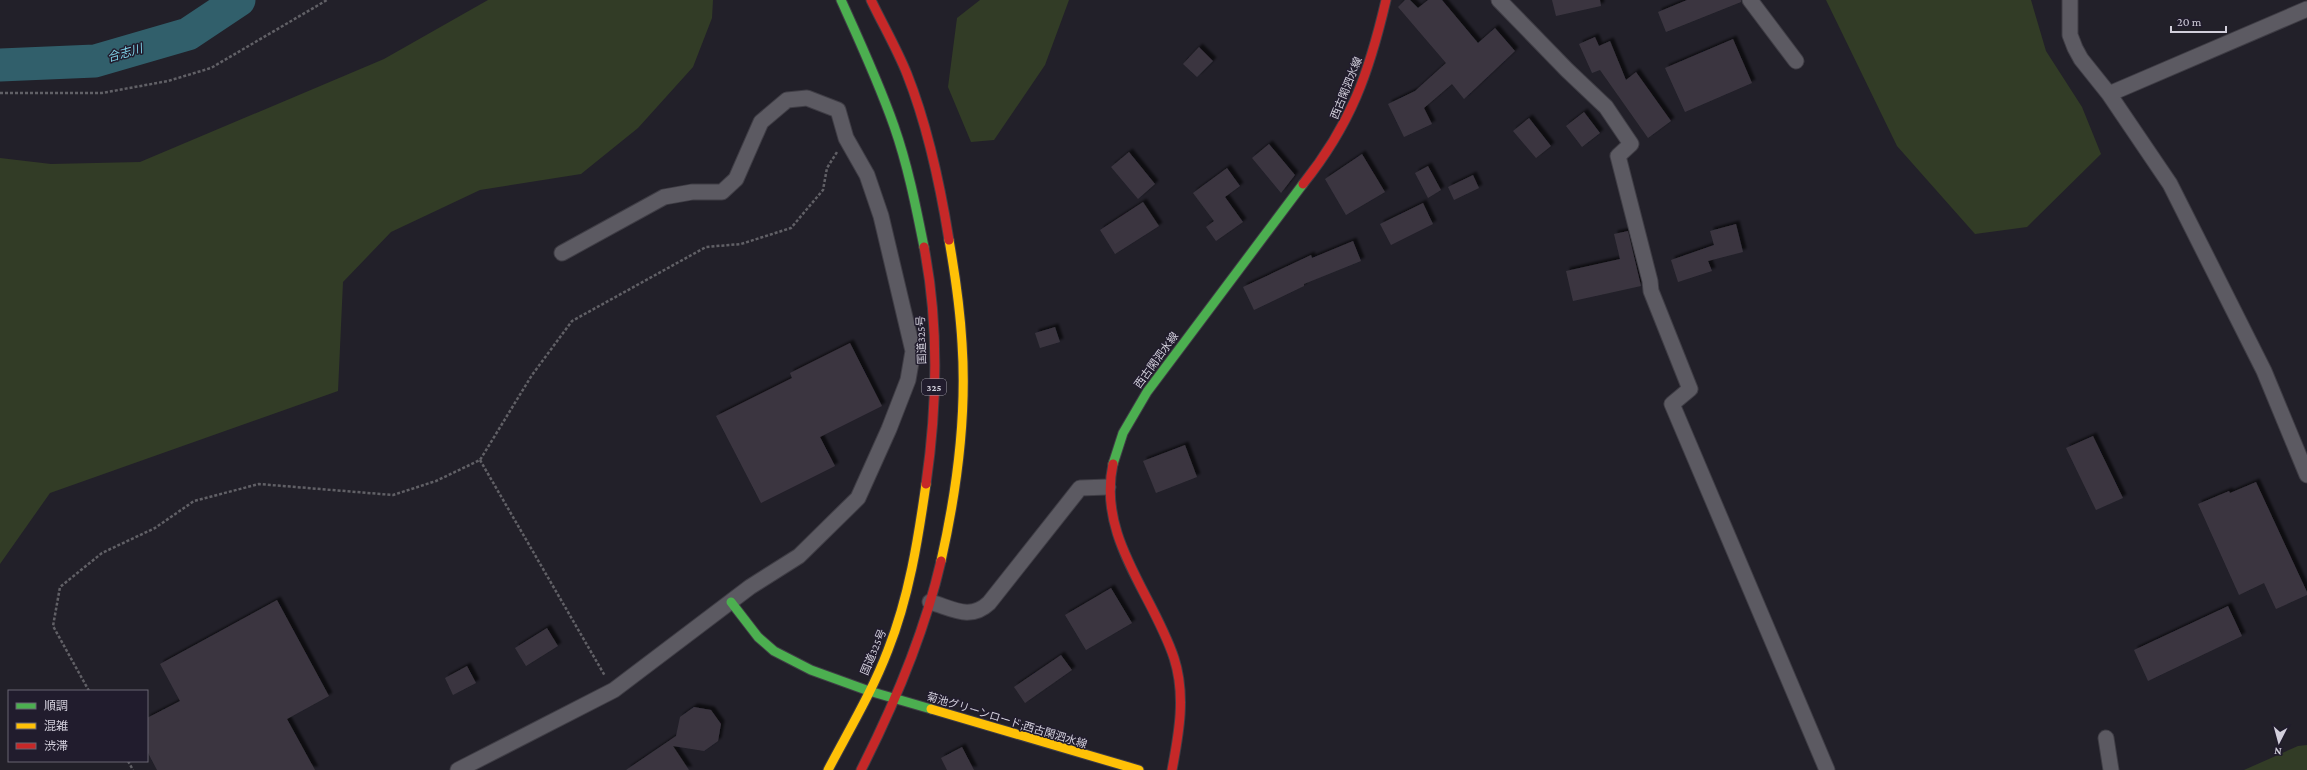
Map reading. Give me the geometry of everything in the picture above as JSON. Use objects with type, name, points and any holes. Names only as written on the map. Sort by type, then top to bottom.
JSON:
[{"type":"main road","name":"国道325号","points":[[828,770],[869,691],[895,633],[915,555],[925,496],[931,447],[935,341],[930,280],[915,193],[891,114],[863,43],[841,0]]},
{"type":"main road","points":[[861,770],[896,698],[930,602],[951,516],[959,468],[964,355],[956,281],[943,196],[924,123],[907,73],[871,0]]},
{"type":"main road","name":"西古閑泗水線","points":[[1172,770],[1180,727],[1180,688],[1174,658],[1122,551],[1114,526],[1108,487],[1117,447],[1126,426],[1146,396],[1220,293],[1328,151],[1349,117],[1376,45],[1386,0]]},
{"type":"main road","name":"菊池グリーンロード;西古閑泗水線","points":[[731,602],[758,637],[774,651],[811,670],[869,691],[1139,770]]},
{"type":"street","points":[[1499,0],[1566,70],[1606,107],[1631,144],[1618,156],[1650,281],[1651,291],[1690,389],[1672,404],[1827,770]]},
{"type":"street","points":[[1750,0],[1796,61]]},
{"type":"street","points":[[2070,0],[2070,35],[2075,48],[2081,59],[2109,94],[2170,184],[2210,259],[2264,371],[2307,475]]},
{"type":"street","points":[[2109,94],[2307,9]]},
{"type":"street","points":[[458,770],[614,690],[750,587],[799,556],[858,498],[889,430],[908,380],[913,351],[881,216],[867,176],[846,138],[838,110],[807,98],[786,100],[761,122],[736,179],[722,192],[692,192],[664,197],[562,253]]},
{"type":"street","points":[[930,602],[969,614],[981,611],[990,604],[1080,488],[1108,487]]},
{"type":"street","points":[[2106,738],[2111,770]]},
{"type":"path","points":[[0,93],[102,93],[168,81],[211,68],[327,0]]},
{"type":"path","points":[[88,690],[53,626],[60,587],[102,553],[155,528],[194,501],[259,484],[394,495],[436,481],[480,460],[532,375],[572,321],[706,248],[741,244],[791,228],[823,190],[827,168],[846,138]]},
{"type":"path","points":[[480,460],[614,690]]},
{"type":"green space","points":[[488,0],[713,0],[712,18],[693,67],[638,128],[581,174],[480,190],[391,232],[343,282],[338,391],[50,493],[0,564],[0,158],[51,164],[140,162],[384,59]]},
{"type":"green space","points":[[980,0],[1069,0],[1045,65],[994,140],[971,142],[948,87],[957,18]]},
{"type":"green space","points":[[1826,0],[2031,0],[2046,51],[2082,107],[2101,154],[2027,227],[1975,234],[1897,146]]},
{"type":"green space","points":[[2307,745],[2307,770],[2244,770],[2298,746]]},
{"type":"building","points":[[1405,0],[1410,0],[1418,8],[1428,0],[1442,0],[1478,43],[1495,28],[1515,51],[1464,99],[1452,84],[1424,108],[1432,124],[1404,137],[1388,104],[1415,91],[1446,63],[1398,7]]},
{"type":"building","points":[[1552,0],[1600,0],[1601,6],[1556,16]]},
{"type":"building","points":[[1687,0],[1741,0],[1741,2],[1666,32],[1658,12]]},
{"type":"building","points":[[1595,37],[1599,46],[1610,41],[1626,80],[1636,72],[1671,121],[1648,138],[1600,70],[1592,73],[1579,44]]},
{"type":"building","points":[[1733,39],[1752,83],[1685,112],[1665,68]]},
{"type":"building","points":[[1199,47],[1213,61],[1197,77],[1183,64]]},
{"type":"building","points":[[1584,112],[1600,133],[1582,147],[1566,126]]},
{"type":"building","points":[[1529,118],[1551,146],[1536,158],[1513,131]]},
{"type":"building","points":[[1269,144],[1295,175],[1281,193],[1252,158]]},
{"type":"building","points":[[1129,152],[1155,184],[1138,199],[1111,167]]},
{"type":"building","points":[[1362,154],[1385,192],[1346,215],[1325,179]]},
{"type":"building","points":[[1428,166],[1441,190],[1428,198],[1415,173]]},
{"type":"building","points":[[1227,168],[1240,186],[1225,197],[1243,222],[1216,241],[1206,227],[1214,221],[1193,193]]},
{"type":"building","points":[[1473,175],[1479,188],[1454,200],[1448,187]]},
{"type":"building","points":[[1143,202],[1159,226],[1115,254],[1100,230]]},
{"type":"building","points":[[1423,203],[1433,224],[1391,245],[1380,224]]},
{"type":"building","points":[[1736,224],[1743,252],[1708,261],[1712,271],[1678,282],[1671,260],[1714,245],[1710,231]]},
{"type":"building","points":[[1628,231],[1641,286],[1573,301],[1566,271],[1620,259],[1614,234]]},
{"type":"building","points":[[1353,241],[1361,261],[1304,284],[1304,286],[1254,310],[1243,287],[1311,255],[1312,258]]},
{"type":"building","points":[[1055,327],[1060,342],[1040,348],[1035,333]]},
{"type":"building","points":[[850,343],[882,406],[820,437],[835,466],[761,503],[716,416],[792,378],[790,373]]},
{"type":"building","points":[[2093,436],[2123,498],[2096,510],[2066,448]]},
{"type":"building","points":[[1185,445],[1197,477],[1156,493],[1143,461]]},
{"type":"building","points":[[2256,482],[2307,592],[2307,595],[2276,609],[2264,583],[2239,595],[2198,504]]},
{"type":"building","points":[[1111,588],[1132,623],[1086,650],[1065,615]]},
{"type":"building","points":[[277,600],[329,696],[287,719],[315,770],[157,770],[148,753],[148,717],[180,701],[160,664]]},
{"type":"building","points":[[2228,606],[2242,636],[2148,681],[2134,650]]},
{"type":"building","points":[[547,628],[558,646],[526,666],[515,648]]},
{"type":"building","points":[[1061,655],[1072,670],[1025,703],[1014,687]]},
{"type":"building","points":[[467,666],[476,683],[453,695],[445,678]]},
{"type":"building","points":[[694,707],[711,710],[721,724],[718,741],[704,751],[673,746],[689,770],[626,770],[676,736],[680,717]]},
{"type":"building","points":[[962,747],[974,770],[947,770],[941,758]]},
{"type":"waterway","name":"合志川","points":[[0,65],[95,61],[188,34],[239,0]]},
{"type":"traffic: fast","points":[[841,0],[876,78],[894,126],[908,171],[924,247]]},
{"type":"traffic: fast","points":[[1113,464],[1123,433],[1147,392],[1303,184]]},
{"type":"traffic: fast","points":[[731,602],[758,637],[774,651],[811,670],[869,691],[931,709]]},
{"type":"traffic: slow","points":[[941,561],[956,480],[962,425],[963,398],[960,317],[949,240]]},
{"type":"traffic: slow","points":[[828,770],[860,711],[882,666],[902,610],[912,568],[926,484]]},
{"type":"traffic: slow","points":[[931,709],[1139,770]]},
{"type":"traffic: jam","points":[[871,0],[903,65],[921,114],[942,198],[949,240]]},
{"type":"traffic: jam","points":[[1303,184],[1320,162],[1334,140],[1356,97],[1373,51],[1386,0]]},
{"type":"traffic: jam","points":[[924,247],[932,306],[935,366],[930,455],[926,484]]},
{"type":"traffic: jam","points":[[1113,464],[1110,491],[1113,516],[1120,541],[1165,634],[1178,672],[1180,686],[1180,714],[1172,770]]},
{"type":"traffic: jam","points":[[861,770],[897,694],[917,642],[941,561]]}]
